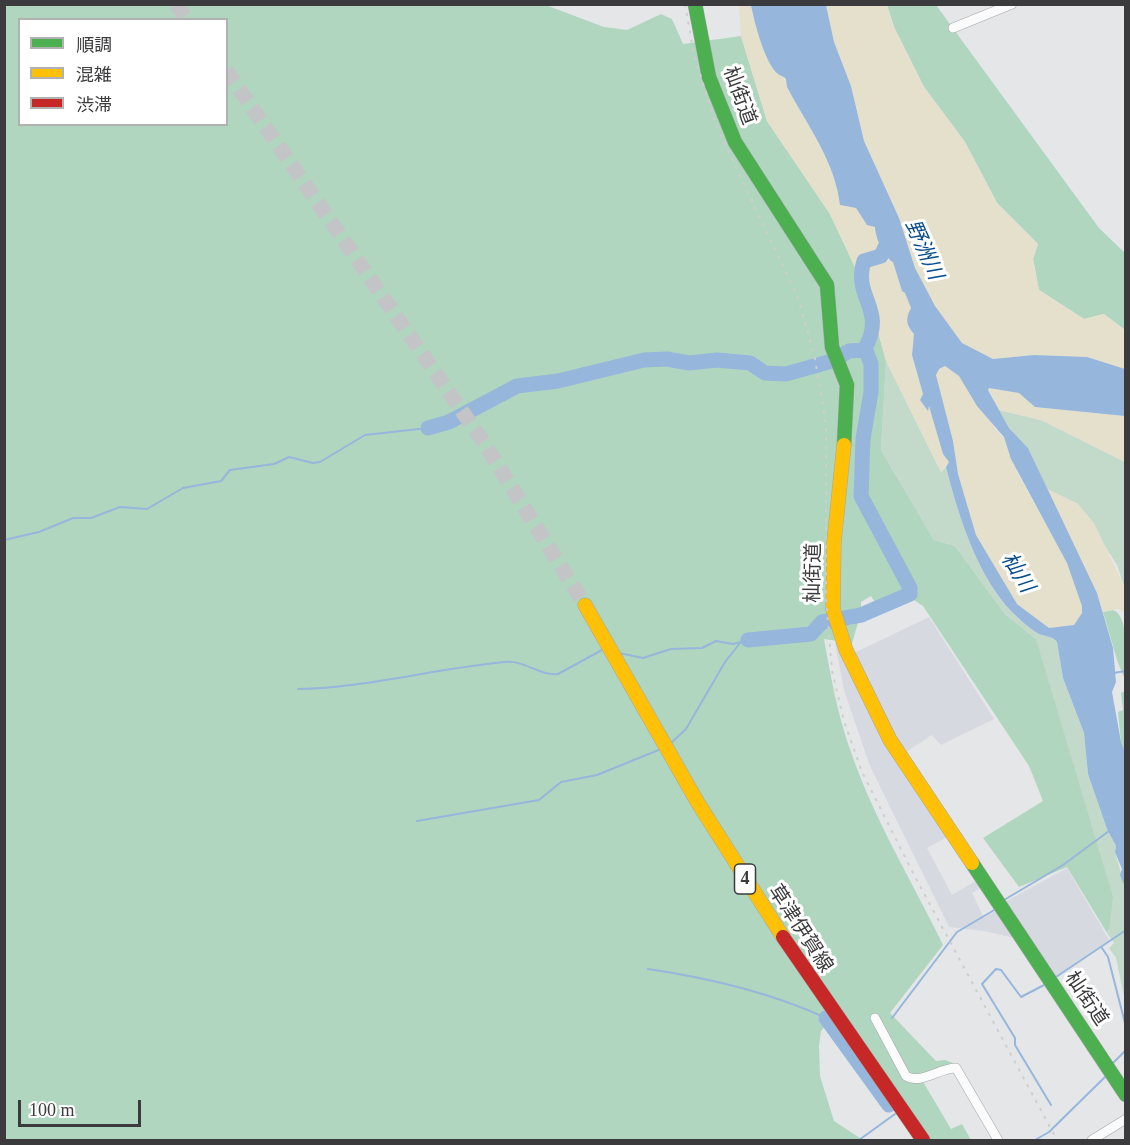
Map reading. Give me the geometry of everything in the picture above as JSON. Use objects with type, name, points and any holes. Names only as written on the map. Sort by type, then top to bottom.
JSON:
[{"type":"street","name":"杣街道","points":[[695,4],[709,77],[735,142],[827,285],[832,347],[847,385],[847,419],[834,542],[832,609],[836,624],[890,740],[1125,1095]]},
{"type":"street","points":[[953,28],[1012,4]]},
{"type":"street","name":"草津伊賀線","points":[[585,605],[697,801],[748,885],[830,1010],[923,1140]]},
{"type":"street","points":[[874,1018],[906,1076],[912,1080],[921,1079],[939,1070],[956,1068],[998,1140]]},
{"type":"street","points":[[1092,1140],[1125,1119]]},
{"type":"shaded area","points":[[929,617],[994,719],[941,745],[932,735],[903,754],[852,654]]},
{"type":"shaded area","points":[[839,642],[951,835],[927,848],[952,895],[979,879],[984,886],[972,893],[984,918],[999,909],[1019,939],[984,931],[949,927],[870,766],[844,690],[835,643]]},
{"type":"shaded area","points":[[1067,868],[1109,940],[1053,978],[1003,903]]},
{"type":"green space","points":[[543,4],[604,27],[627,30],[661,14],[672,19],[683,44],[741,36],[767,121],[830,214],[868,295],[886,361],[881,450],[934,540],[955,546],[1005,614],[1036,639],[1113,897],[1107,933],[1067,867],[1019,887],[983,838],[1043,801],[1029,766],[923,606],[903,593],[878,607],[871,596],[861,602],[861,613],[852,643],[824,639],[832,683],[847,741],[861,780],[943,945],[890,1013],[936,1061],[945,1060],[953,1063],[922,1080],[951,1129],[962,1124],[971,1140],[930,1140],[838,1012],[821,1031],[820,1076],[834,1121],[863,1140],[5,1140],[5,5]]},
{"type":"green space","points":[[887,5],[936,5],[1099,228],[1125,253],[1125,330],[1104,314],[1084,319],[1039,290],[1033,259],[1038,244],[997,203],[965,142],[924,87],[894,27]]},
{"type":"green space","points":[[886,361],[941,472],[946,467],[970,544],[989,581],[1012,612],[1037,633],[1053,638],[1057,642],[1063,678],[1084,733],[1088,774],[1107,829],[1116,846],[1115,852],[1125,887],[1125,1001],[1116,958],[1109,948],[1114,943],[1107,933],[1109,929],[1036,639],[1005,614],[955,546],[934,540],[881,450]]},
{"type":"green space","points":[[999,410],[1041,420],[1125,462],[1125,589],[1117,565],[1078,504],[1047,489],[1028,448],[1009,428]]},
{"type":"green space","points":[[1113,610],[1122,621],[1124,630],[1125,679],[1103,612]]},
{"type":"green space","points":[[1125,691],[1125,751],[1121,742],[1118,712],[1123,710],[1121,693]]},
{"type":"sand","points":[[739,5],[751,5],[753,18],[826,158],[840,205],[856,208],[867,225],[875,227],[887,259],[893,261],[902,291],[911,309],[908,327],[914,334],[912,355],[923,394],[920,400],[929,403],[943,454],[949,462],[941,472],[886,361],[868,295],[830,214],[767,121],[741,36]]},
{"type":"sand","points":[[826,5],[887,5],[894,27],[924,87],[965,142],[997,203],[1038,244],[1033,259],[1039,290],[1084,319],[1104,314],[1125,331],[1125,369],[1087,357],[1034,355],[993,359],[962,343],[935,306],[915,268],[899,218],[864,141],[851,86],[834,42]]},
{"type":"sand","points":[[945,366],[959,376],[1005,440],[1019,475],[1063,554],[1082,604],[1082,613],[1074,625],[1049,628],[1017,604],[976,535],[958,474],[953,441],[936,375],[939,369]]},
{"type":"sand","points":[[988,388],[1019,393],[1035,407],[1125,416],[1125,462],[1041,420],[999,410]]},
{"type":"sand","points":[[1047,489],[1078,504],[1094,523],[1125,588],[1125,612],[1118,609],[1103,612],[1097,593]]},
{"type":"water","points":[[751,5],[826,5],[834,42],[851,86],[864,141],[899,218],[915,268],[935,306],[962,343],[993,359],[1034,355],[1087,357],[1125,369],[1125,416],[1035,407],[1019,393],[989,388],[988,390],[1009,428],[1028,448],[1097,593],[1113,648],[1116,682],[1112,692],[1121,742],[1125,751],[1125,887],[1120,875],[1122,869],[1115,852],[1116,846],[1107,829],[1088,774],[1084,733],[1063,678],[1057,642],[1053,638],[1037,633],[1012,612],[979,563],[956,504],[946,467],[949,462],[943,454],[929,406],[928,411],[920,400],[923,394],[912,355],[914,334],[907,322],[911,308],[902,291],[893,262],[886,256],[875,227],[867,225],[856,208],[840,205],[826,158],[787,87],[786,79],[773,69],[769,61],[761,42]],"holes":[[[945,366],[959,376],[977,406],[1004,437],[1011,459],[1067,563],[1082,606],[1082,613],[1074,625],[1049,628],[1017,604],[976,535],[958,474],[953,441],[936,375],[939,369]]]},
{"type":"waterway","points":[[428,428],[449,422],[517,386],[558,381],[644,360],[667,359],[689,363],[717,360],[750,363],[765,373],[786,374],[832,361],[849,351],[864,350],[872,324],[862,285],[864,261],[881,256],[887,243],[888,232]]},
{"type":"waterway","points":[[748,640],[811,634],[822,622],[861,615],[910,594],[910,588],[861,496],[863,439],[871,392],[871,364],[865,348]]},
{"type":"waterway","points":[[4,540],[39,532],[73,518],[91,518],[120,507],[147,509],[183,488],[221,481],[230,470],[274,464],[289,457],[313,463],[320,462],[365,435],[428,428]]},
{"type":"waterway","points":[[619,653],[643,658],[671,649],[702,648],[716,641],[733,644],[748,640]]},
{"type":"waterway","points":[[671,743],[686,729],[725,662],[740,643]]},
{"type":"waterway","points":[[298,689],[375,682],[505,662],[519,663],[545,673],[558,674],[602,650]]},
{"type":"waterway","points":[[1113,673],[1126,671]]},
{"type":"waterway","points":[[417,821],[539,800],[561,782],[597,775],[661,749]]},
{"type":"waterway","points":[[1004,900],[1063,865],[1109,831]]},
{"type":"waterway","points":[[892,1018],[957,932],[996,909]]},
{"type":"waterway","points":[[1053,979],[1126,930]]},
{"type":"waterway","points":[[1102,948],[1108,957],[1126,1027]]},
{"type":"waterway","points":[[648,969],[761,993],[826,1018]]},
{"type":"waterway","points":[[1046,984],[1021,997],[1001,970],[996,969],[982,984],[1015,1038],[1015,1045],[1051,1105]]},
{"type":"waterway","points":[[826,1018],[889,1105]]},
{"type":"waterway","points":[[1113,1063],[1126,1050]]},
{"type":"waterway","points":[[1035,1140],[1049,1132],[1106,1076]]},
{"type":"waterway","points":[[859,1140],[895,1114]]},
{"type":"tunnel","points":[[176,4],[186,18]]},
{"type":"tunnel","points":[[228,73],[484,443],[585,605]]},
{"type":"railway","points":[[685,4],[694,55],[716,125],[798,298],[815,359],[826,425],[826,598],[832,671],[844,721],[862,772],[913,873],[1057,1140]]},
{"type":"traffic: fast","points":[[695,4],[709,77],[735,142],[827,285],[832,347],[847,385],[844,445]]},
{"type":"traffic: fast","points":[[972,863],[1126,1095]]},
{"type":"traffic: slow","points":[[844,445],[834,542],[833,609],[846,650],[890,740],[972,863]]},
{"type":"traffic: slow","points":[[585,605],[698,803],[783,937]]},
{"type":"traffic: jam","points":[[783,937],[923,1140]]},
{"type":"water label","name":"野洲川","points":[[923,250]]},
{"type":"water label","name":"杣川","points":[[1017,573]]}]
